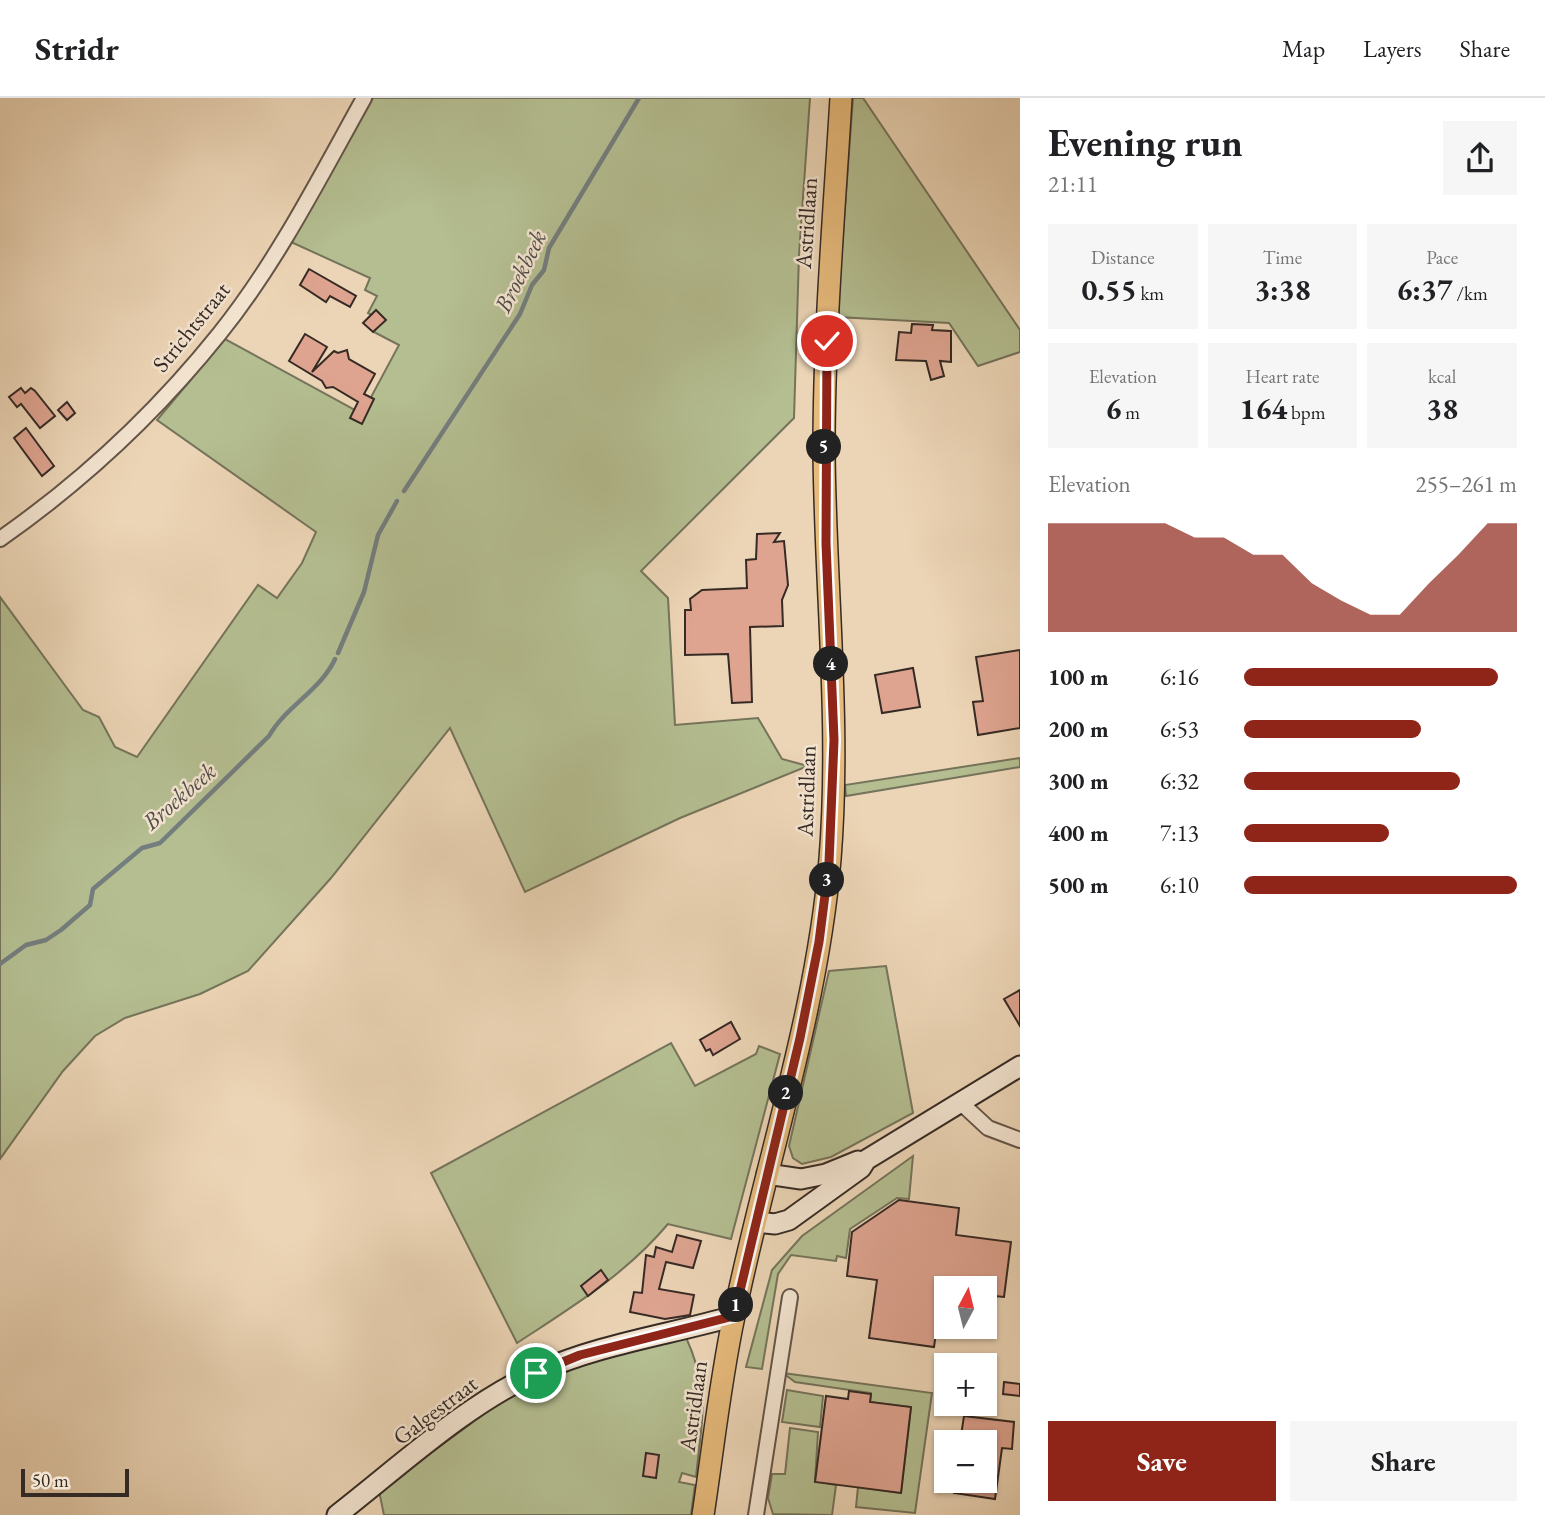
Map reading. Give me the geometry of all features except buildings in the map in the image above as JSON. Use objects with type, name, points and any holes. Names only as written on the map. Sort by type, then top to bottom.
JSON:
[{"type":"main road","name":"Astridlaan","points":[[703,1515],[734,1316],[800,1038],[819,942],[831,838],[834,740],[825,434],[830,241],[841,98]]},
{"type":"street","name":"Strichtstraat","points":[[0,539],[70,488],[128,437],[221,332],[290,230],[364,98]]},
{"type":"street","points":[[756,1222],[775,1224],[789,1220],[861,1168],[866,1160],[1020,1066]]},
{"type":"street","points":[[960,1102],[988,1128],[1020,1140]]},
{"type":"street","points":[[767,1174],[801,1179],[826,1174],[855,1161],[866,1160]]},
{"type":"street","points":[[756,1515],[790,1297]]},
{"type":"street","name":"Galgestraat","points":[[337,1515],[497,1394],[536,1373],[580,1355],[734,1316]]},
{"type":"green space","points":[[373,98],[810,98],[799,255],[794,418],[641,571],[668,598],[675,725],[758,718],[782,759],[808,766],[680,818],[525,892],[450,728],[331,878],[248,971],[200,994],[125,1018],[95,1036],[63,1071],[0,1159],[0,597],[83,710],[99,717],[115,747],[137,757],[258,585],[277,598],[302,563],[316,532],[157,420],[225,339],[362,414],[399,345],[374,332],[381,320],[368,313],[377,296],[365,290],[370,278],[291,242]]},
{"type":"green space","points":[[853,98],[863,98],[1020,330],[1020,352],[978,366],[949,323],[837,317]]},
{"type":"green space","points":[[1020,758],[1020,767],[846,796],[845,785]]},
{"type":"green space","points":[[886,966],[913,1113],[831,1157],[802,1164],[793,1158],[789,1146],[829,971]]},
{"type":"green space","points":[[671,1043],[695,1086],[756,1054],[759,1046],[780,1054],[731,1239],[668,1224],[616,1275],[517,1343],[431,1173]]},
{"type":"green space","points":[[913,1156],[909,1199],[897,1198],[850,1229],[846,1258],[837,1256],[836,1261],[791,1255],[778,1274],[762,1369],[746,1367],[772,1270],[802,1236]]},
{"type":"green space","points":[[685,1335],[699,1373],[702,1405],[696,1477],[682,1473],[679,1482],[695,1485],[691,1515],[384,1515],[379,1491],[499,1403],[542,1377]]},
{"type":"green space","points":[[783,1373],[932,1393],[915,1513],[856,1507],[858,1487],[901,1493],[911,1407],[870,1402],[871,1393],[795,1382]]},
{"type":"green space","points":[[787,1390],[823,1396],[820,1427],[782,1422]]},
{"type":"green space","points":[[790,1428],[818,1432],[815,1481],[836,1485],[832,1515],[773,1514],[768,1498],[772,1474],[785,1474]]},
{"type":"waterway","name":"Broekbeek","points":[[404,491],[520,314],[532,285],[544,270],[549,248],[639,98]]},
{"type":"waterway","name":"Broekbeek","points":[[338,653],[364,592],[378,535],[397,501]]},
{"type":"waterway","name":"Broekbeek","points":[[0,964],[26,945],[46,940],[61,930],[90,905],[93,889],[142,848],[160,843],[269,736],[276,725],[321,680],[335,659]]},
{"type":"route","points":[[536,1373],[580,1355],[734,1316],[800,1038],[819,942],[829,863],[834,801],[834,740],[824,447],[827,341]]}]
